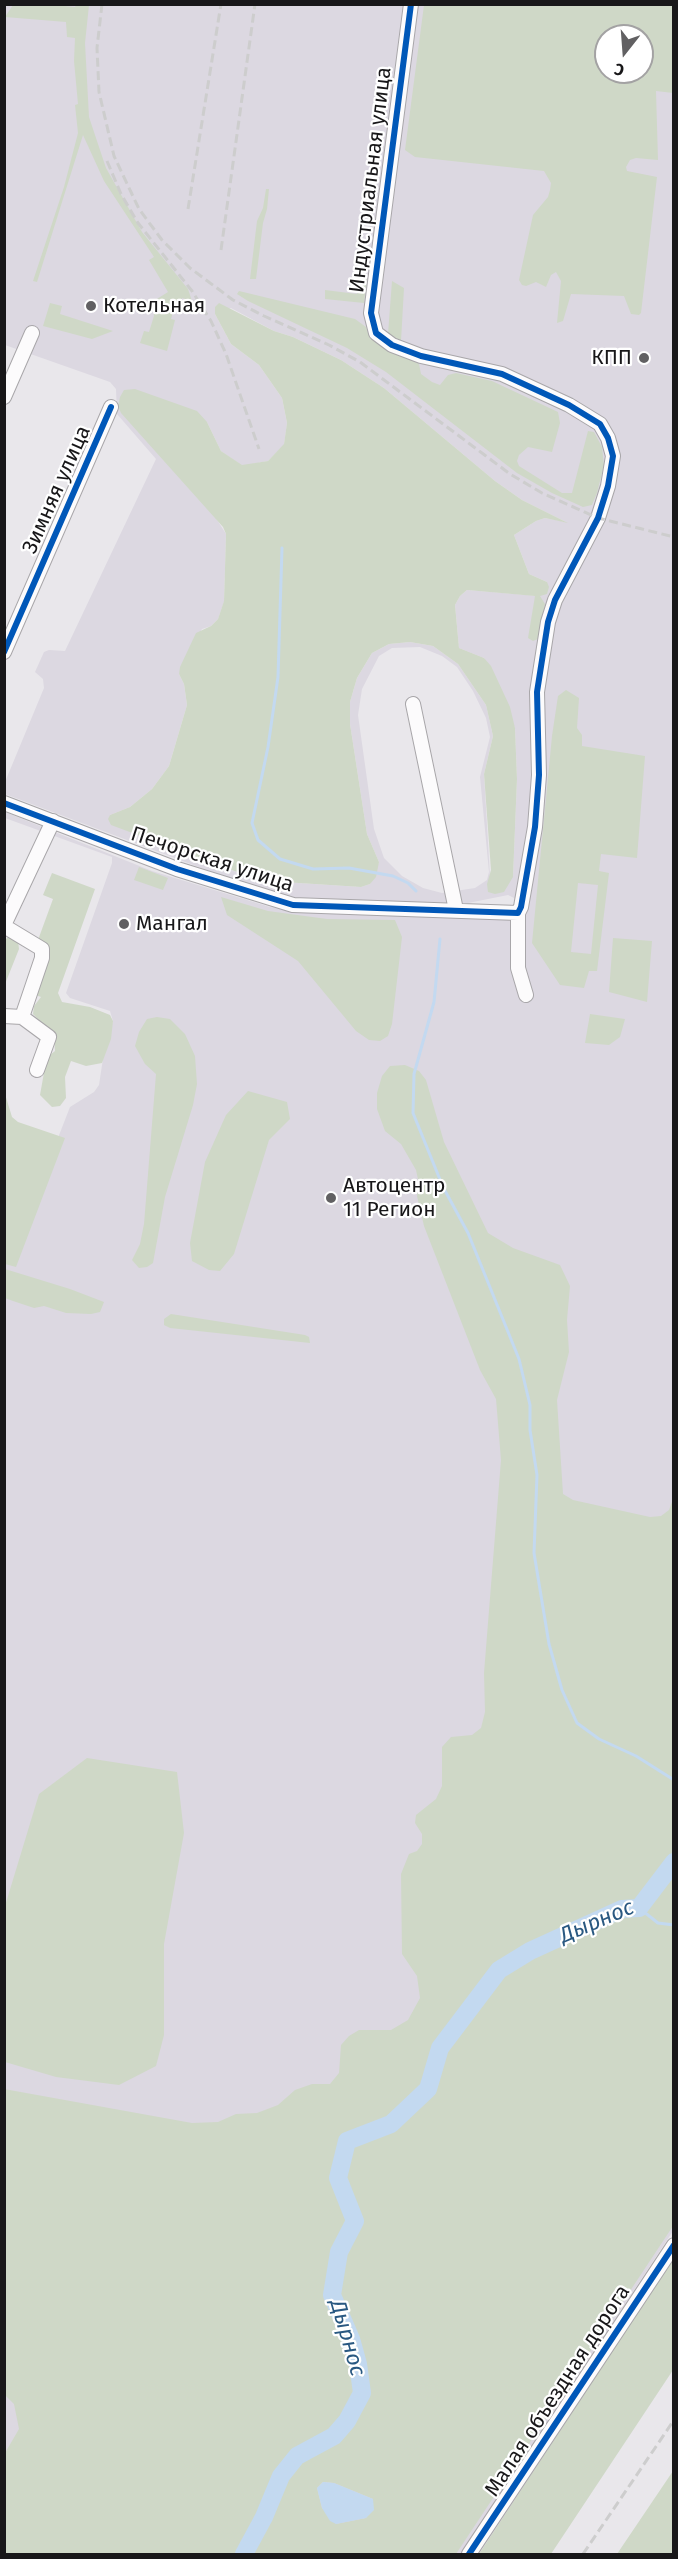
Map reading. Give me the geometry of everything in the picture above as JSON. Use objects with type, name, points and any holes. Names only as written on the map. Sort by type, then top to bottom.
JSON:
[{"type":"street","name":"Индустриальная улица","points":[[411,4],[371,313],[376,333],[392,345],[421,356],[502,374],[569,405],[600,424],[608,438],[613,456],[611,474],[598,518],[555,600],[548,621],[537,692],[539,775],[535,827],[520,910]]},
{"type":"street","points":[[4,397],[32,333]]},
{"type":"street","name":"Зимняя улица","points":[[4,651],[111,407]]},
{"type":"street","points":[[413,704],[456,910]]},
{"type":"street","name":"Печорская улица","points":[[4,803],[177,869],[293,905],[520,910]]},
{"type":"street","points":[[22,1017],[42,957],[42,949],[4,925],[53,821]]},
{"type":"street","points":[[520,910],[518,968],[526,995]]},
{"type":"street","points":[[4,1016],[22,1017],[49,1037],[37,1071]]},
{"type":"street","name":"Малая объездная дорога","points":[[470,2554],[674,2245]]},
{"type":"shaded area","points":[[5,5],[673,5],[673,2231],[460,2554],[5,2554],[5,1175],[56,1143],[70,1107],[94,1092],[99,1085],[104,1052],[113,1021],[110,1011],[70,998],[66,993],[112,863],[112,857],[5,818],[5,812],[152,871],[290,911],[481,917],[513,911],[516,899],[508,895],[468,903],[306,900],[288,897],[241,883],[5,794],[5,782],[44,688],[43,679],[35,672],[44,652],[65,651],[156,459],[117,414],[116,389],[110,382],[5,345]],"holes":[[[231,308],[274,331],[293,337],[341,360],[384,388],[495,481],[522,500],[566,522],[545,518],[514,535],[529,574],[547,582],[539,596],[467,590],[455,605],[459,648],[484,658],[515,728],[517,779],[513,877],[490,877],[484,774],[493,736],[486,705],[458,664],[433,646],[410,642],[389,644],[372,653],[357,678],[350,702],[350,724],[367,834],[379,862],[370,884],[361,887],[283,882],[237,872],[172,850],[110,815],[130,807],[152,789],[169,766],[187,705],[184,684],[179,674],[202,629],[211,626],[218,619],[224,602],[226,534],[214,515],[207,422],[221,451],[242,466],[268,461],[284,445],[287,423],[282,398],[259,365],[231,344],[215,314]],[[420,647],[442,656],[457,667],[473,691],[486,718],[490,737],[480,777],[489,872],[487,880],[475,888],[442,893],[423,888],[402,876],[384,858],[374,829],[358,715],[362,689],[379,656],[392,648]]]},
{"type":"green space","points":[[13,5],[75,7],[76,5],[89,5],[85,43],[89,117],[106,168],[142,232],[188,289],[192,301],[182,298],[179,310],[174,309],[171,319],[175,320],[167,351],[140,343],[144,331],[149,332],[154,316],[152,302],[168,292],[149,260],[154,257],[104,181],[83,135],[37,282],[33,281],[64,187],[78,133],[75,105],[78,104],[74,61],[75,38],[67,37],[66,22],[5,17]]},
{"type":"green space","points":[[424,5],[673,5],[673,93],[656,91],[658,160],[636,158],[630,160],[626,167],[627,171],[657,177],[639,315],[631,314],[624,296],[571,294],[563,321],[557,323],[561,281],[556,272],[551,275],[546,287],[536,282],[526,286],[522,285],[519,280],[533,215],[548,197],[550,190],[551,183],[544,171],[415,157],[405,150]]},
{"type":"green space","points":[[266,189],[269,189],[267,209],[256,279],[250,279],[257,221],[263,208]]},
{"type":"green space","points":[[359,276],[367,277],[364,303],[325,299],[325,290],[357,294]]},
{"type":"green space","points":[[392,281],[404,288],[401,341],[388,334]]},
{"type":"green space","points":[[239,291],[355,319],[366,327],[370,338],[419,364],[421,374],[432,382],[440,385],[448,375],[456,373],[492,381],[558,412],[560,423],[552,452],[528,447],[519,455],[517,461],[519,466],[562,493],[572,493],[588,431],[594,432],[602,447],[604,465],[592,505],[583,507],[517,473],[386,372],[347,348],[248,301],[237,294]]},
{"type":"green space","points":[[50,303],[62,306],[60,314],[113,331],[92,339],[43,326]]},
{"type":"green space","points":[[219,303],[274,331],[293,337],[341,360],[384,388],[495,481],[522,500],[568,523],[545,518],[514,535],[529,574],[547,582],[549,587],[547,594],[540,596],[545,604],[538,639],[533,641],[528,638],[535,596],[467,590],[455,605],[459,648],[484,658],[491,666],[510,707],[515,728],[517,779],[513,877],[504,892],[495,894],[488,892],[487,884],[491,870],[484,774],[493,736],[486,705],[458,664],[433,646],[410,642],[389,644],[372,653],[357,678],[350,702],[350,724],[367,834],[379,862],[376,877],[370,884],[361,887],[283,882],[237,872],[111,825],[108,819],[110,815],[130,807],[152,789],[169,766],[187,705],[184,684],[179,674],[180,667],[196,633],[211,626],[218,619],[224,601],[226,534],[223,527],[121,413],[118,406],[120,397],[124,390],[135,389],[197,411],[207,422],[221,451],[242,465],[268,461],[284,444],[287,423],[282,398],[259,365],[231,344],[215,314],[215,307]]},
{"type":"green space","points":[[566,690],[579,698],[577,728],[582,735],[582,746],[645,756],[637,858],[601,854],[599,871],[609,873],[597,971],[589,971],[584,988],[560,985],[532,943],[558,696]],"holes":[[[578,883],[598,885],[591,954],[571,952]]]},
{"type":"green space","points":[[139,867],[168,878],[163,890],[134,880]]},
{"type":"green space","points":[[52,873],[95,889],[58,993],[62,1002],[90,1007],[110,1015],[113,1021],[111,1039],[102,1063],[86,1066],[71,1061],[65,1077],[66,1098],[60,1106],[52,1107],[40,1095],[45,1067],[50,1055],[55,1051],[54,1036],[33,1014],[34,1006],[41,997],[33,994],[38,940],[53,899],[43,895]]},
{"type":"green space","points":[[221,897],[268,911],[327,919],[395,920],[402,937],[392,1024],[388,1036],[380,1041],[369,1040],[356,1031],[298,961],[227,915]]},
{"type":"green space","points":[[10,935],[18,941],[19,949],[5,984],[5,940]]},
{"type":"green space","points":[[613,938],[652,941],[647,1002],[609,992]]},
{"type":"green space","points":[[590,1014],[625,1019],[620,1037],[609,1045],[585,1043]]},
{"type":"green space","points":[[157,1017],[170,1019],[185,1034],[195,1056],[197,1084],[193,1105],[165,1197],[153,1263],[139,1268],[132,1260],[140,1244],[144,1224],[156,1074],[145,1064],[135,1046],[139,1032],[147,1019]]},
{"type":"green space","points":[[405,1065],[419,1071],[426,1080],[444,1142],[488,1233],[513,1248],[560,1265],[570,1286],[567,1320],[569,1352],[557,1400],[563,1494],[573,1500],[650,1517],[661,1516],[669,1510],[673,1499],[673,2226],[456,2554],[5,2554],[5,2453],[19,2429],[14,2404],[4,2394],[4,2089],[192,2123],[218,2122],[236,2114],[257,2113],[278,2105],[295,2090],[312,2084],[330,2084],[339,2073],[341,2045],[349,2036],[359,2030],[391,2030],[408,2020],[420,1998],[417,1976],[402,1954],[401,1874],[409,1854],[417,1851],[422,1844],[422,1834],[415,1823],[416,1815],[436,1799],[442,1786],[442,1747],[451,1737],[472,1735],[481,1728],[485,1712],[484,1673],[501,1460],[496,1399],[480,1370],[424,1226],[417,1196],[419,1184],[416,1170],[401,1144],[385,1131],[377,1109],[377,1093],[382,1076],[390,1066]],"holes":[[[323,2482],[334,2483],[373,2499],[366,2518],[336,2524],[322,2508],[317,2488]]]},
{"type":"green space","points":[[248,1091],[287,1102],[290,1119],[269,1140],[234,1254],[220,1271],[209,1270],[192,1261],[190,1243],[205,1162],[226,1115]]},
{"type":"green space","points":[[5,1094],[12,1117],[18,1122],[65,1138],[16,1267],[5,1264]]},
{"type":"green space","points":[[5,1269],[104,1302],[100,1312],[91,1314],[66,1313],[44,1306],[34,1308],[13,1301],[5,1298]]},
{"type":"green space","points":[[171,1314],[305,1335],[309,1337],[310,1343],[170,1328],[164,1325],[164,1319]]},
{"type":"green space","points":[[87,1758],[177,1772],[184,1833],[164,1944],[164,2035],[156,2066],[119,2085],[56,2077],[5,2062],[5,1906],[39,1794]]},
{"type":"green space","points":[[673,2259],[673,2370],[551,2554],[479,2554]]},
{"type":"green space","points":[[673,2471],[673,2554],[617,2554]]},
{"type":"water","points":[[323,2482],[334,2483],[373,2499],[374,2510],[366,2518],[336,2524],[330,2521],[322,2508],[317,2488]]},
{"type":"waterway","points":[[282,548],[278,677],[268,747],[252,823],[258,840],[280,859],[313,869],[349,868],[393,876],[408,883],[416,891]]},
{"type":"waterway","points":[[440,939],[434,1002],[414,1074],[413,1113],[443,1187],[468,1233],[519,1359],[530,1405],[530,1430],[537,1475],[534,1553],[549,1644],[562,1690],[577,1723],[599,1739],[636,1756],[674,1780]]},
{"type":"waterway","name":"Дырнос","points":[[244,2554],[264,2517],[281,2476],[297,2456],[334,2436],[347,2421],[362,2393],[358,2364],[351,2339],[332,2295],[339,2252],[355,2221],[338,2178],[347,2141],[391,2124],[428,2089],[440,2048],[499,1970],[530,1951],[622,1909],[639,1908],[674,1862]]},
{"type":"waterway","points":[[639,1908],[658,1923],[674,1925]]},
{"type":"railway","points":[[102,4],[97,48],[99,92],[114,156],[139,209],[162,240],[190,268],[233,300],[360,362],[510,474],[542,493],[598,518],[674,537]]},
{"type":"railway","points":[[188,209],[221,4]]},
{"type":"railway","points":[[221,250],[255,4]]},
{"type":"railway","points":[[107,161],[121,194],[138,223],[192,291],[211,321],[226,354],[259,449]]},
{"type":"railway","points":[[583,2554],[674,2420]]},
{"type":"cycle path","points":[[4,803],[177,869],[293,905],[518,913],[535,827],[539,775],[537,692],[548,622],[555,600],[598,518],[608,486],[613,456],[608,438],[600,424],[569,405],[502,374],[421,356],[392,345],[376,333],[371,313],[411,4]]},
{"type":"cycle path","points":[[4,652],[111,407]]},
{"type":"cycle path","points":[[469,2554],[674,2245]]},
{"type":"place","name":"Котельная","points":[[91,306]]},
{"type":"place","name":"КПП","points":[[644,358]]},
{"type":"place","name":"Мангал","points":[[124,924]]},
{"type":"place","name":"Автоцентр 11 Регион","points":[[331,1198]]}]
